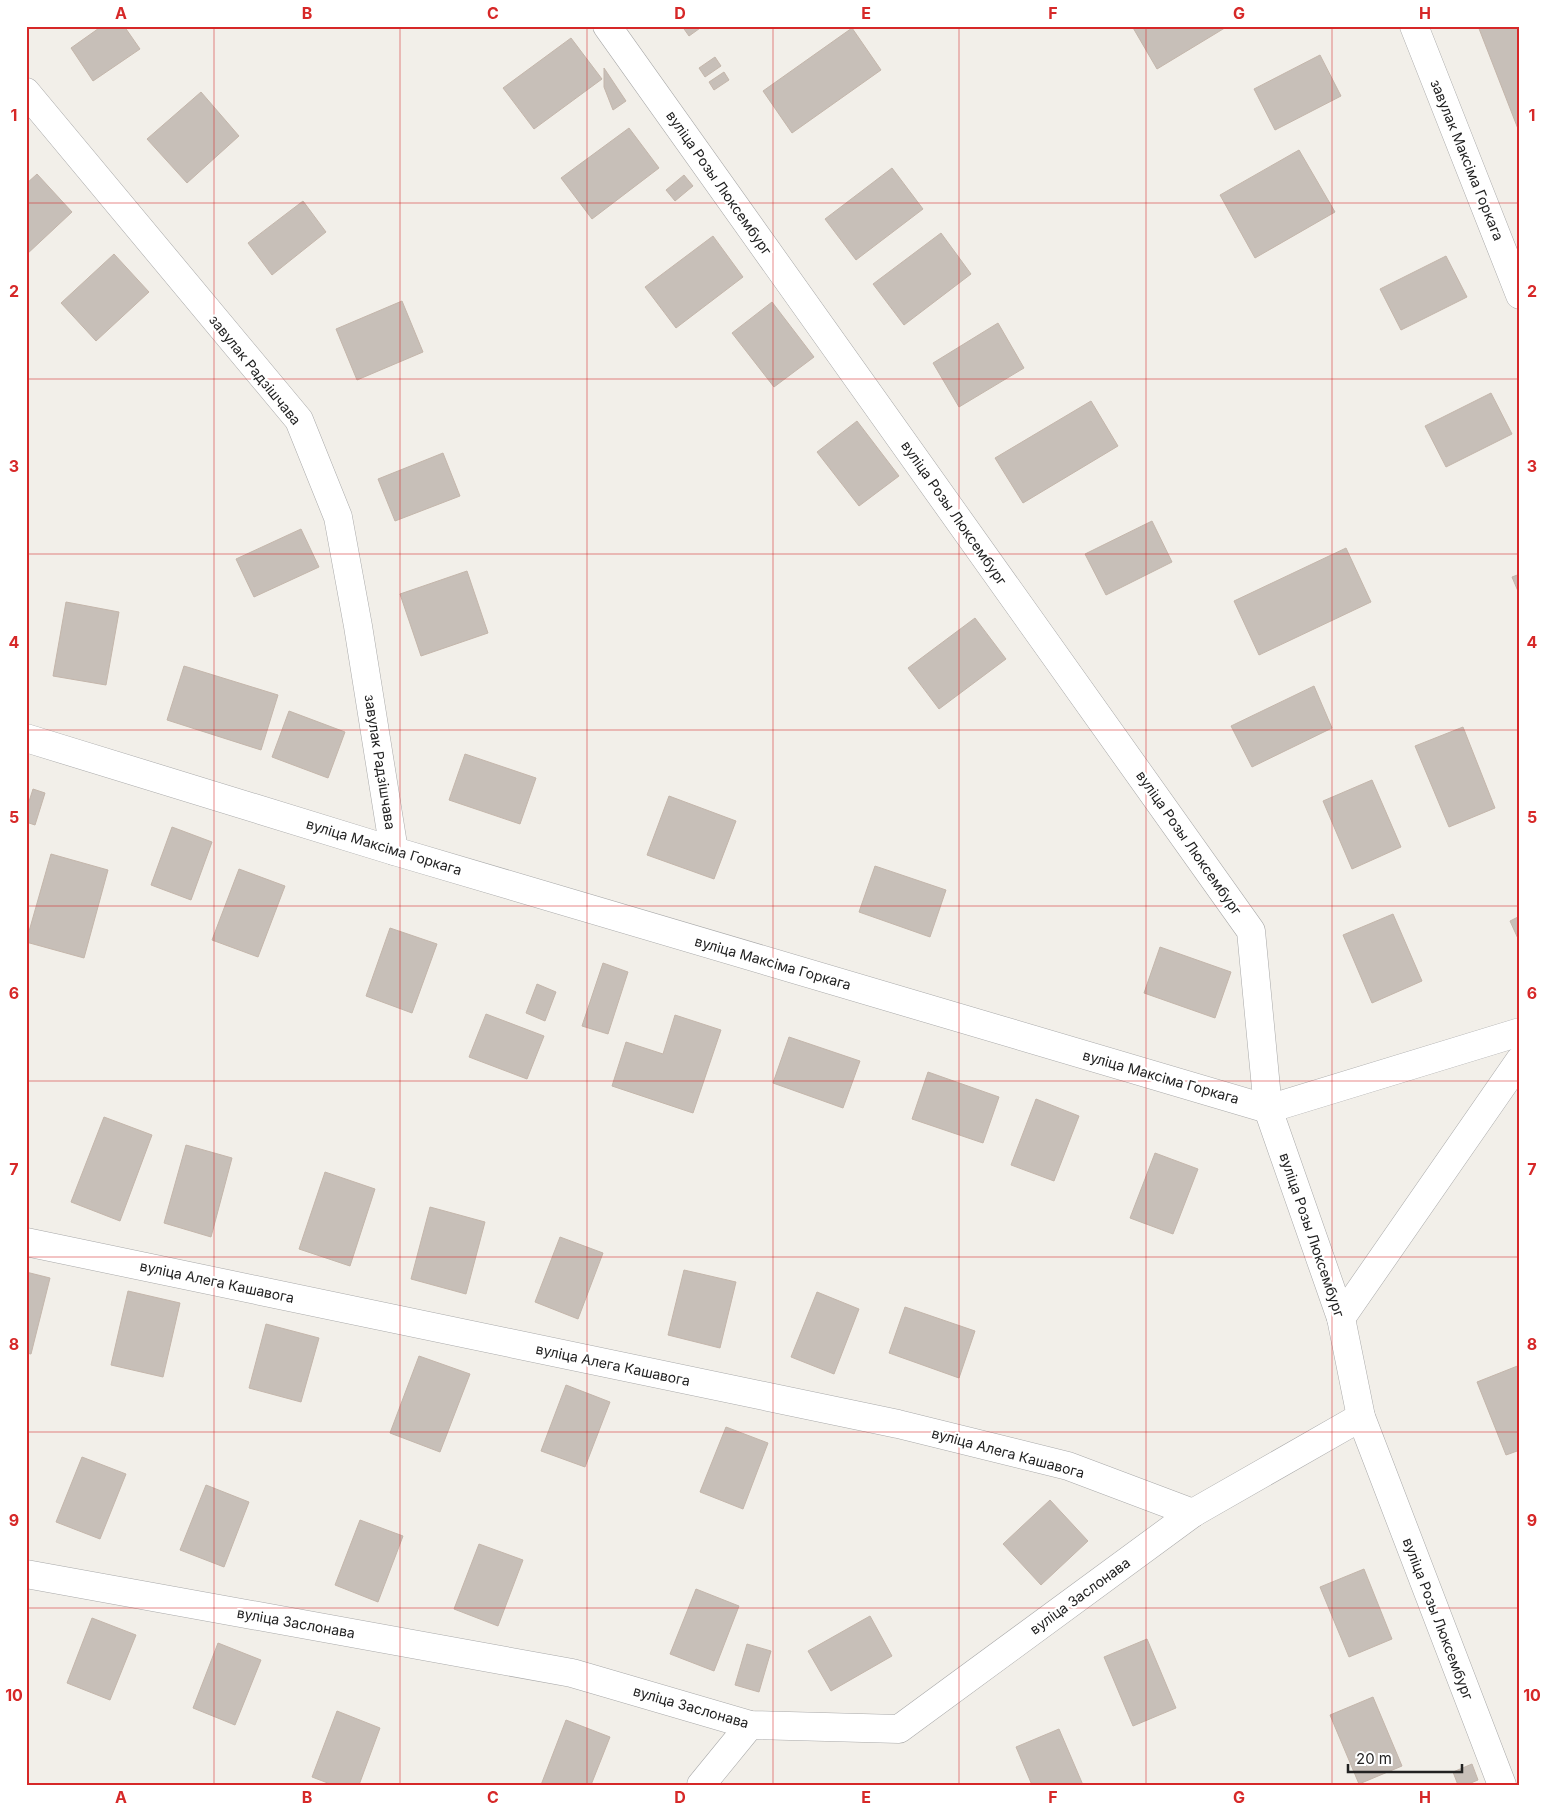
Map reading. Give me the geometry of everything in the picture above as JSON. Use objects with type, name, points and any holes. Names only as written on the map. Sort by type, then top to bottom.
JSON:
[{"type":"street","name":"вуліца Розы Люксембург","points":[[607,26],[1251,930],[1268,1109],[1341,1318],[1361,1417],[1502,1785]]},
{"type":"street","name":"завулак Максіма Горкага","points":[[1414,26],[1520,295]]},
{"type":"street","name":"завулак Радзішчава","points":[[26,92],[299,420],[338,517],[358,626],[394,851]]},
{"type":"street","name":"вуліца Максіма Горкага","points":[[26,738],[394,851],[1268,1109]]},
{"type":"street","points":[[1268,1109],[1520,1032]]},
{"type":"street","points":[[1341,1318],[1520,1060]]},
{"type":"street","name":"вуліца Алега Кашавога","points":[[26,1242],[898,1424],[1068,1466],[1193,1513]]},
{"type":"street","name":"вуліца Заслонава","points":[[26,1574],[572,1674],[750,1725],[899,1729],[1193,1513],[1361,1417]]},
{"type":"street","points":[[701,1785],[750,1725]]},
{"type":"building","points":[[102,26],[124,26],[140,49],[93,81],[71,48]]},
{"type":"building","points":[[682,26],[703,26],[689,36]]},
{"type":"building","points":[[1132,26],[1228,26],[1157,69]]},
{"type":"building","points":[[1478,26],[1520,26],[1520,134]]},
{"type":"building","points":[[852,28],[881,70],[792,133],[763,91]]},
{"type":"building","points":[[571,38],[602,79],[534,129],[503,88]]},
{"type":"building","points":[[1320,55],[1341,96],[1275,130],[1254,89]]},
{"type":"building","points":[[715,57],[721,66],[705,77],[699,68]]},
{"type":"building","points":[[604,68],[626,101],[613,110],[604,87]]},
{"type":"building","points":[[724,72],[729,80],[714,90],[709,82]]},
{"type":"building","points":[[201,92],[239,136],[187,183],[147,139]]},
{"type":"building","points":[[629,128],[659,168],[592,219],[561,178]]},
{"type":"building","points":[[1299,150],[1335,212],[1255,258],[1220,195]]},
{"type":"building","points":[[892,168],[923,209],[856,260],[825,219]]},
{"type":"building","points":[[37,174],[72,212],[26,255],[26,184]]},
{"type":"building","points":[[684,175],[693,186],[675,201],[666,190]]},
{"type":"building","points":[[303,201],[326,232],[272,275],[248,243]]},
{"type":"building","points":[[941,233],[971,274],[904,325],[873,284]]},
{"type":"building","points":[[713,236],[743,277],[676,328],[645,287]]},
{"type":"building","points":[[114,254],[149,292],[96,341],[61,303]]},
{"type":"building","points":[[1446,256],[1467,297],[1401,330],[1380,289]]},
{"type":"building","points":[[402,301],[423,352],[357,380],[336,329]]},
{"type":"building","points":[[772,302],[814,357],[774,387],[732,333]]},
{"type":"building","points":[[998,323],[1024,368],[959,407],[933,363]]},
{"type":"building","points":[[1491,393],[1512,434],[1446,467],[1425,426]]},
{"type":"building","points":[[1091,401],[1118,446],[1023,503],[995,458]]},
{"type":"building","points":[[857,421],[899,476],[859,506],[817,452]]},
{"type":"building","points":[[443,453],[460,496],[395,521],[378,479]]},
{"type":"building","points":[[1152,521],[1172,562],[1106,595],[1085,554]]},
{"type":"building","points":[[301,529],[319,567],[254,597],[236,559]]},
{"type":"building","points":[[1346,548],[1371,602],[1259,655],[1234,601]]},
{"type":"building","points":[[467,571],[488,633],[421,656],[400,594]]},
{"type":"building","points":[[1520,574],[1520,596],[1512,577]]},
{"type":"building","points":[[66,602],[119,612],[106,685],[53,676]]},
{"type":"building","points":[[975,618],[1006,659],[939,709],[908,668]]},
{"type":"building","points":[[184,666],[278,695],[261,750],[167,720]]},
{"type":"building","points":[[1314,686],[1332,728],[1252,767],[1231,726]]},
{"type":"building","points":[[289,711],[345,732],[328,778],[272,757]]},
{"type":"building","points":[[1463,727],[1495,808],[1449,827],[1415,746]]},
{"type":"building","points":[[465,754],[536,778],[520,824],[449,800]]},
{"type":"building","points":[[1372,780],[1401,847],[1352,869],[1323,801]]},
{"type":"building","points":[[33,789],[45,793],[35,825],[26,822],[26,811]]},
{"type":"building","points":[[669,796],[736,821],[714,879],[647,855]]},
{"type":"building","points":[[172,827],[212,842],[191,900],[151,885]]},
{"type":"building","points":[[51,854],[108,870],[84,958],[26,942]]},
{"type":"building","points":[[875,866],[946,890],[930,937],[859,912]]},
{"type":"building","points":[[239,869],[285,886],[258,957],[212,940]]},
{"type":"building","points":[[1393,914],[1422,981],[1372,1003],[1343,935]]},
{"type":"building","points":[[1520,916],[1520,943],[1510,921]]},
{"type":"building","points":[[390,928],[437,944],[412,1013],[366,996]]},
{"type":"building","points":[[1160,947],[1231,972],[1215,1018],[1144,993]]},
{"type":"building","points":[[603,963],[628,972],[608,1034],[582,1026]]},
{"type":"building","points":[[537,984],[556,992],[545,1021],[526,1013]]},
{"type":"building","points":[[486,1014],[544,1036],[527,1079],[469,1057]]},
{"type":"building","points":[[675,1015],[721,1030],[693,1113],[612,1086],[626,1042],[663,1054]]},
{"type":"building","points":[[789,1037],[860,1061],[843,1108],[773,1083]]},
{"type":"building","points":[[928,1072],[999,1097],[983,1143],[912,1119]]},
{"type":"building","points":[[1036,1099],[1079,1116],[1054,1181],[1011,1165]]},
{"type":"building","points":[[104,1117],[152,1135],[120,1221],[71,1202]]},
{"type":"building","points":[[186,1145],[232,1158],[211,1237],[164,1223]]},
{"type":"building","points":[[1155,1153],[1198,1169],[1173,1234],[1130,1218]]},
{"type":"building","points":[[325,1172],[375,1189],[350,1266],[299,1249]]},
{"type":"building","points":[[430,1207],[485,1222],[466,1294],[411,1279]]},
{"type":"building","points":[[560,1237],[603,1253],[578,1319],[535,1302]]},
{"type":"building","points":[[684,1270],[736,1282],[720,1348],[668,1335]]},
{"type":"building","points":[[26,1272],[50,1278],[31,1354],[26,1353]]},
{"type":"building","points":[[128,1291],[180,1303],[163,1377],[111,1365]]},
{"type":"building","points":[[817,1292],[859,1309],[834,1374],[791,1357]]},
{"type":"building","points":[[905,1307],[975,1331],[959,1378],[889,1353]]},
{"type":"building","points":[[266,1324],[319,1338],[301,1402],[249,1388]]},
{"type":"building","points":[[419,1356],[470,1374],[440,1452],[390,1433]]},
{"type":"building","points":[[1520,1365],[1520,1450],[1506,1455],[1477,1382]]},
{"type":"building","points":[[566,1385],[610,1402],[585,1467],[541,1451]]},
{"type":"building","points":[[726,1427],[768,1443],[743,1509],[700,1492]]},
{"type":"building","points":[[82,1457],[126,1474],[100,1539],[56,1522]]},
{"type":"building","points":[[206,1485],[249,1502],[224,1567],[180,1550]]},
{"type":"building","points":[[1050,1500],[1088,1541],[1041,1585],[1003,1544]]},
{"type":"building","points":[[360,1520],[403,1536],[378,1602],[335,1585]]},
{"type":"building","points":[[479,1544],[523,1560],[498,1626],[454,1609]]},
{"type":"building","points":[[1364,1569],[1392,1639],[1349,1657],[1320,1587]]},
{"type":"building","points":[[696,1589],[739,1606],[714,1671],[670,1654]]},
{"type":"building","points":[[870,1616],[892,1656],[831,1691],[808,1651]]},
{"type":"building","points":[[92,1618],[136,1635],[110,1700],[67,1683]]},
{"type":"building","points":[[1147,1639],[1176,1708],[1133,1726],[1104,1657]]},
{"type":"building","points":[[218,1643],[261,1660],[235,1725],[193,1708]]},
{"type":"building","points":[[747,1644],[771,1651],[759,1692],[735,1685]]},
{"type":"building","points":[[1373,1697],[1402,1766],[1359,1784],[1330,1715]]},
{"type":"building","points":[[337,1711],[380,1728],[359,1785],[333,1785],[312,1777]]},
{"type":"building","points":[[566,1720],[610,1737],[591,1785],[541,1785]]},
{"type":"building","points":[[1059,1729],[1083,1785],[1032,1785],[1016,1747]]},
{"type":"building","points":[[1472,1764],[1478,1780],[1466,1785],[1458,1785],[1453,1772]]}]
